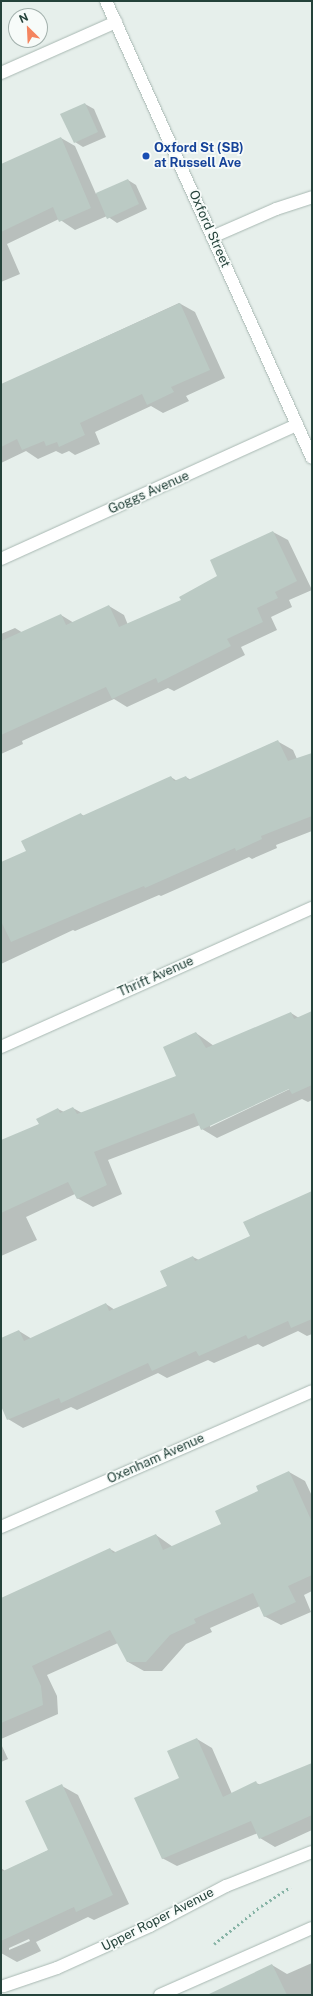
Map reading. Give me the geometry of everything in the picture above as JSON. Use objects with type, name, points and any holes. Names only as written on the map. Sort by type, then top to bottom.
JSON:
[{"type":"street","name":"Oxford Street","points":[[106,1],[312,458]]},
{"type":"street","points":[[1,73],[116,22]]},
{"type":"street","points":[[212,237],[276,209],[312,197]]},
{"type":"street","name":"Goggs Avenue","points":[[1,560],[297,425]]},
{"type":"street","name":"Thrift Avenue","points":[[1,1047],[312,908]]},
{"type":"street","name":"Oxenham Avenue","points":[[1,1527],[312,1391]]},
{"type":"street","name":"Upper Roper Avenue","points":[[4,1986],[57,1968],[150,1926],[226,1886],[312,1852]]},
{"type":"street","points":[[160,1995],[312,1928]]},
{"type":"path","points":[[212,1946],[261,1906],[294,1885]]},
{"type":"building","points":[[85,103],[98,132],[74,143],[60,114]]},
{"type":"building","points":[[61,137],[91,208],[59,222],[53,207],[1,232],[1,164]]},
{"type":"building","points":[[128,179],[139,204],[107,219],[96,193]]},
{"type":"building","points":[[180,303],[210,370],[171,387],[174,392],[147,405],[142,394],[80,423],[85,435],[59,447],[57,442],[46,446],[44,441],[22,450],[17,439],[1,447],[1,384]]},
{"type":"building","points":[[273,531],[297,581],[275,592],[278,598],[257,608],[263,622],[227,639],[231,646],[158,683],[156,678],[112,699],[106,687],[1,735],[1,641],[61,614],[66,625],[109,605],[119,627],[181,600],[179,597],[217,576],[210,560]]},
{"type":"building","points":[[278,740],[288,761],[312,753],[312,816],[261,836],[262,839],[236,851],[235,848],[145,888],[144,886],[11,942],[1,921],[1,862],[26,851],[21,841],[81,813],[82,816],[171,776],[174,781],[186,776],[188,780]]},
{"type":"building","points":[[312,1011],[312,1085],[292,1094],[289,1089],[201,1130],[194,1113],[94,1152],[107,1185],[77,1199],[68,1182],[1,1213],[1,1140],[39,1124],[36,1119],[58,1108],[60,1113],[73,1107],[77,1114],[176,1076],[163,1047],[196,1032],[206,1048],[291,1012],[294,1019]]},
{"type":"building","points":[[312,1191],[312,1319],[291,1328],[288,1321],[248,1339],[246,1335],[199,1356],[196,1351],[152,1371],[148,1363],[61,1403],[59,1398],[7,1420],[1,1406],[1,1338],[19,1330],[24,1341],[106,1303],[109,1311],[167,1286],[160,1271],[193,1256],[195,1261],[250,1236],[243,1222]]},
{"type":"building","points":[[289,1471],[312,1522],[312,1575],[288,1586],[296,1602],[264,1617],[253,1593],[194,1619],[196,1623],[170,1635],[146,1662],[127,1662],[110,1630],[32,1666],[41,1686],[43,1705],[1,1723],[1,1598],[110,1548],[113,1553],[156,1534],[163,1550],[221,1524],[215,1511],[258,1491],[256,1486]]},
{"type":"building","points":[[197,1738],[223,1797],[256,1781],[258,1785],[312,1763],[312,1815],[259,1839],[251,1821],[162,1859],[134,1798],[179,1778],[167,1751]]},
{"type":"building","points":[[62,1784],[113,1895],[76,1912],[74,1907],[1,1941],[1,1872],[48,1850],[25,1801]]},
{"type":"building","points":[[272,1964],[287,1995],[207,1995]]},
{"type":"place","name":"Oxford St (SB) at Russell Ave","points":[[146,156]]}]
